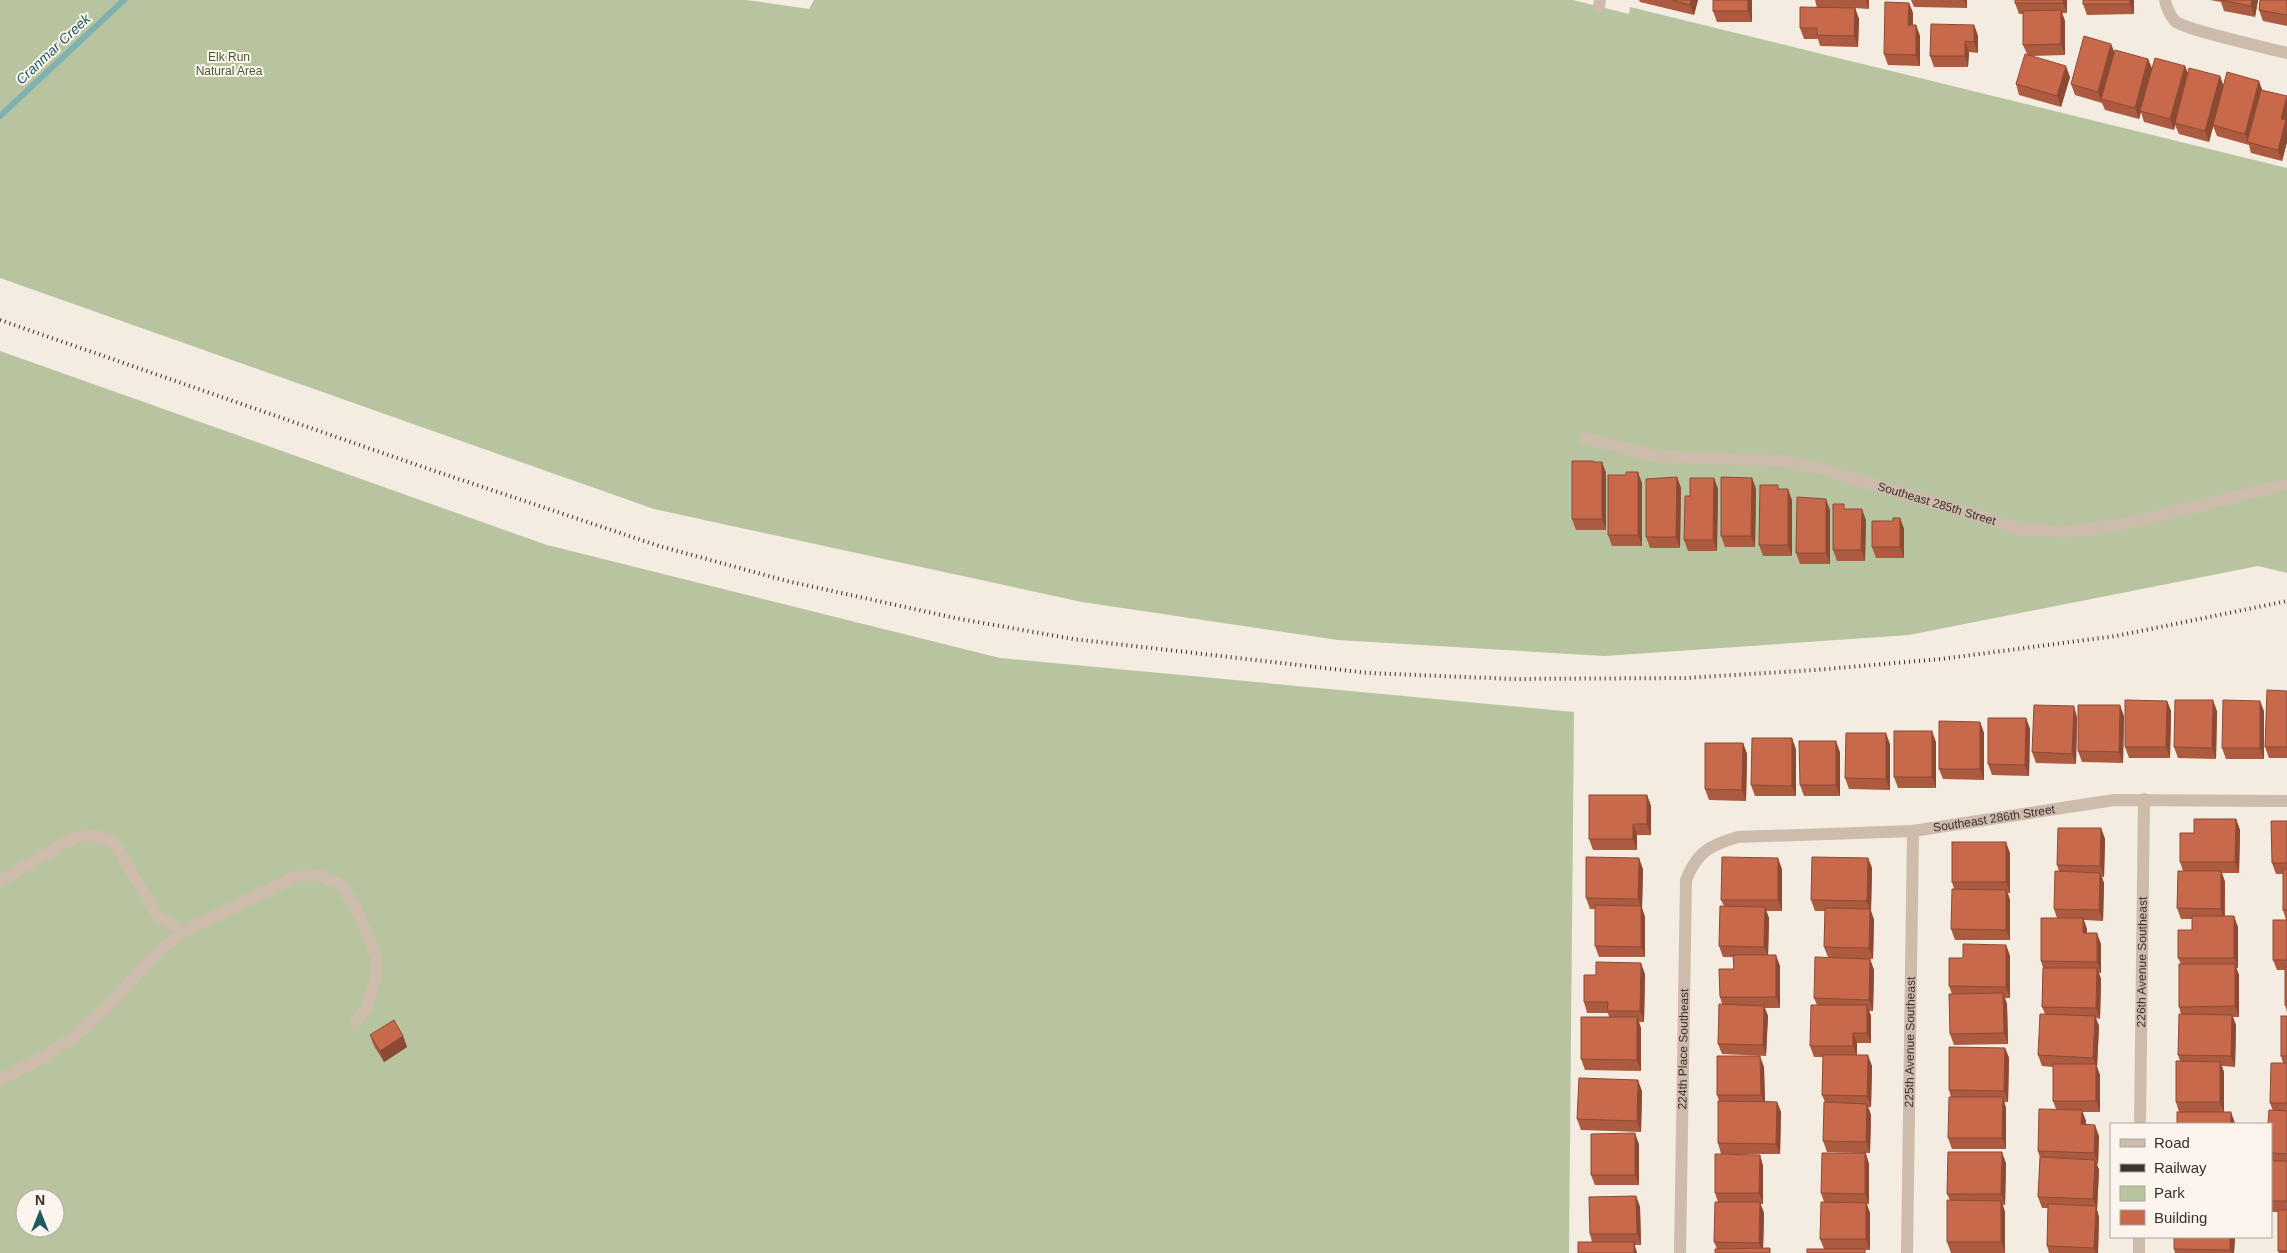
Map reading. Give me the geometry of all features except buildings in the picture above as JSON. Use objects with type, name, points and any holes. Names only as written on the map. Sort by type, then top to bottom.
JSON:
[{"type":"street","points":[[2165,0],[2175,21],[2197,29],[2287,53]]},
{"type":"street","name":"Southeast 285th Street","points":[[1585,438],[1656,456],[1783,461],[1822,469],[2030,530],[2063,532],[2142,520],[2287,484]]},
{"type":"street","name":"226th Avenue Southeast","points":[[2140,1123],[2144,799]]},
{"type":"street","name":"Southeast 286th Street","points":[[1704,850],[1717,843],[1738,837],[1913,830],[2114,800],[2287,801]]},
{"type":"street","name":"225th Avenue Southeast","points":[[1907,1253],[1913,830]]},
{"type":"street","points":[[0,881],[68,841],[92,835],[107,839],[117,848],[157,916],[183,932]]},
{"type":"street","name":"224th Place Southeast","points":[[1680,1253],[1686,880],[1692,866],[1704,850]]},
{"type":"street","points":[[0,1080],[44,1058],[75,1036],[110,1005],[153,956],[183,932],[297,876],[318,875],[339,884],[355,905],[377,958],[376,977],[366,1009],[356,1021]]},
{"type":"street","points":[[2139,1238],[2139,1253]]},
{"type":"green space","name":"Elk Run Natural Area","points":[[0,0],[746,0],[809,9],[814,0],[1573,0],[1629,14],[1630,7],[2287,168],[2287,573],[2258,566],[1909,635],[1604,656],[1338,640],[1082,602],[654,509],[0,278]]},
{"type":"green space","points":[[0,351],[547,545],[1000,658],[1574,712],[1569,1253],[0,1253]]},
{"type":"waterway","name":"Cranmar Creek","points":[[0,116],[124,0]]},
{"type":"railway","points":[[0,320],[420,466],[659,546],[787,581],[955,618],[1073,639],[1368,673],[1513,679],[1685,678],[1815,670],[1941,659],[2116,636],[2287,601]]}]
